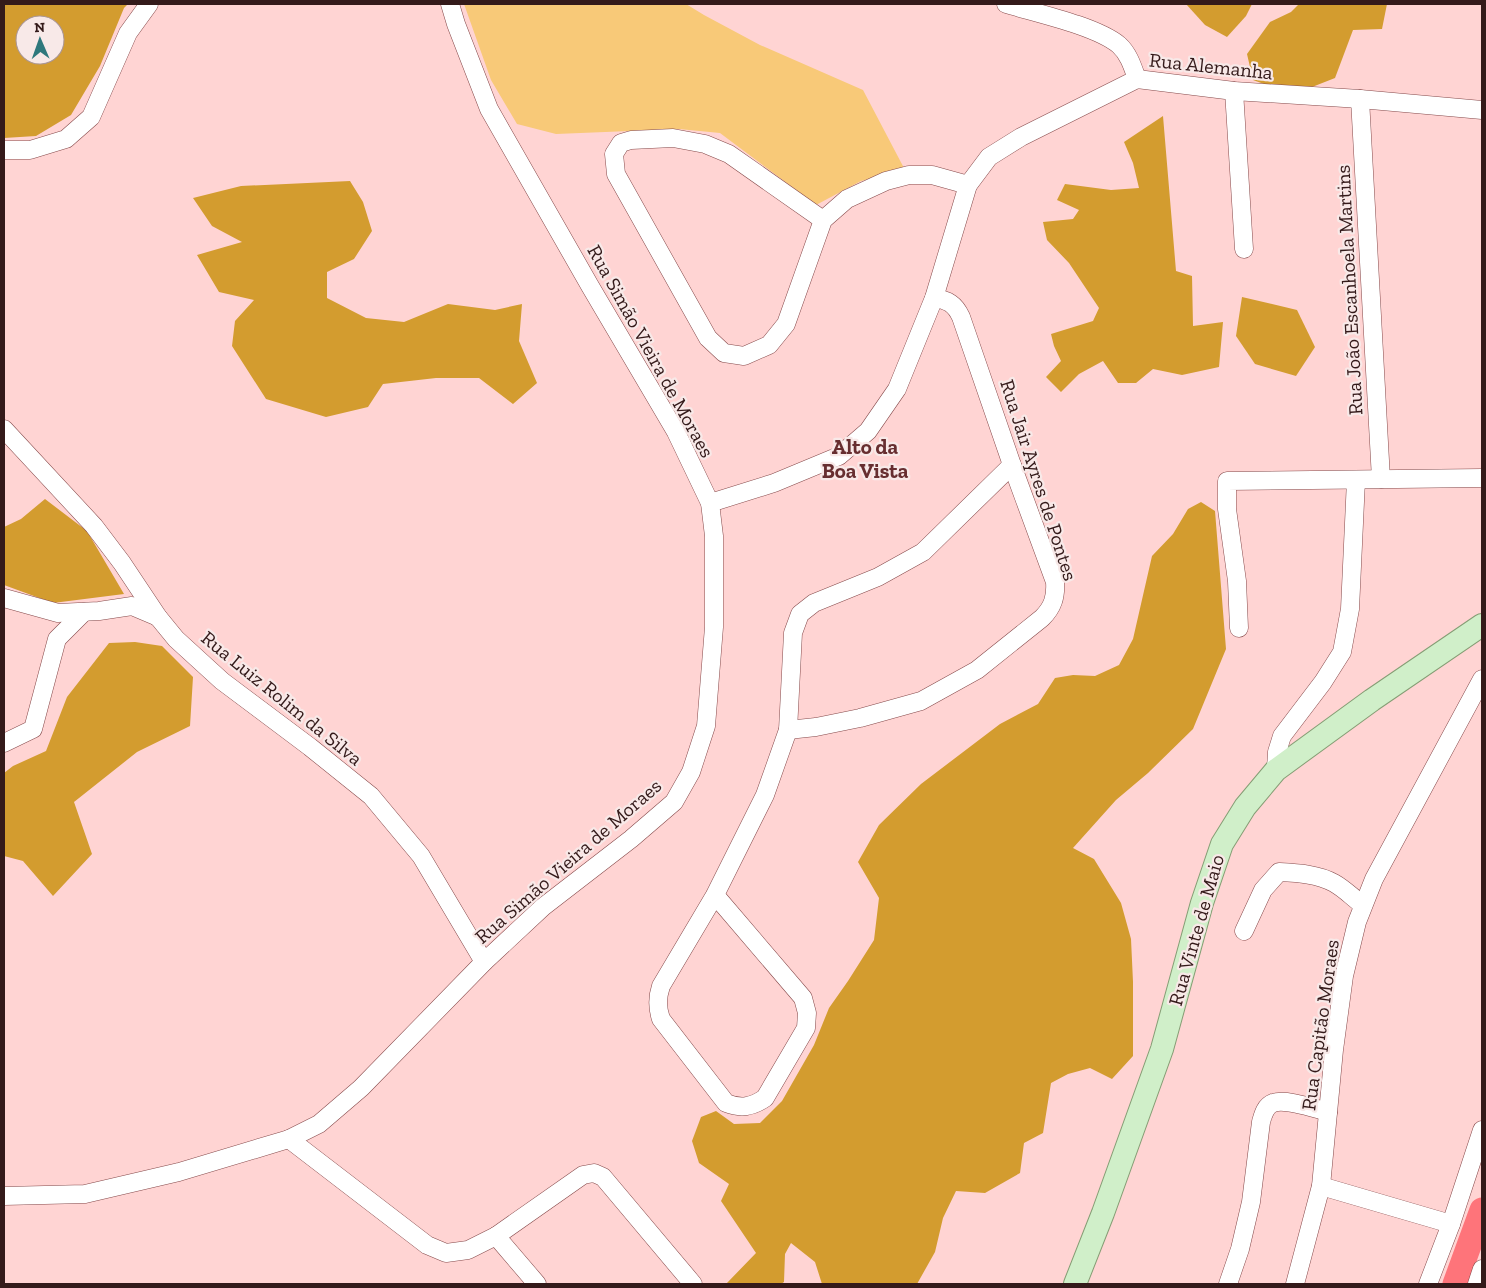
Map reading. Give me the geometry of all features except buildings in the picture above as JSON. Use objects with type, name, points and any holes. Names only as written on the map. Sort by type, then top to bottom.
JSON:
[{"type":"main road","name":"Rua Vinte de Maio","points":[[1075,1284],[1103,1213],[1162,1049],[1202,903],[1222,844],[1245,807],[1276,770],[1372,700],[1482,625]]},
{"type":"street","points":[[4,150],[30,150],[66,139],[91,117],[128,33],[149,4]]},
{"type":"street","name":"Rua Simão Vieira de Moraes","points":[[4,1196],[85,1194],[179,1172],[289,1139],[319,1124],[361,1088],[484,962],[543,907],[631,839],[674,802],[691,772],[706,726],[714,627],[714,536],[710,503],[676,432],[489,109],[450,4]]},
{"type":"street","points":[[1006,4],[1094,31],[1120,46],[1131,62],[1137,80]]},
{"type":"street","name":"Rua Alemanha","points":[[968,185],[989,157],[1021,137],[1137,80],[1234,92],[1360,99],[1482,110]]},
{"type":"street","points":[[1234,92],[1244,249]]},
{"type":"street","name":"Rua João Escanhoela Martins","points":[[1360,99],[1381,479]]},
{"type":"street","points":[[710,503],[774,483],[838,456],[868,431],[897,389],[934,298],[968,185],[932,176],[909,175],[886,181],[847,200],[823,220],[786,324],[768,346],[744,356],[724,353],[708,338],[616,174],[614,154],[621,143],[631,140],[673,138],[705,144],[729,154],[823,220]]},
{"type":"street","name":"Rua Jair Ayres de Pontes","points":[[788,730],[816,727],[860,718],[921,701],[977,670],[1049,610],[1054,602],[1055,582],[1012,465],[962,317],[952,303],[934,298]]},
{"type":"street","name":"Rua Luiz Rolim da Silva","points":[[4,429],[94,526],[122,563],[158,618],[176,639],[222,681],[310,747],[371,796],[421,856],[484,962]]},
{"type":"street","points":[[715,895],[803,998],[807,1013],[806,1028],[765,1098],[756,1104],[746,1107],[736,1107],[726,1103],[661,1019],[657,1008],[657,997],[661,986],[715,895],[765,795],[788,730],[792,633],[800,614],[814,603],[878,577],[923,552],[1012,465]]},
{"type":"street","points":[[1239,628],[1237,581],[1227,509],[1227,481],[1482,478]]},
{"type":"street","points":[[1276,770],[1276,752],[1282,736],[1323,682],[1342,652],[1350,609],[1356,480]]},
{"type":"street","points":[[4,598],[58,613],[132,606],[158,618]]},
{"type":"street","points":[[4,742],[33,729],[57,639],[84,612]]},
{"type":"street","name":"Rua Capitão Moraes","points":[[1295,1284],[1321,1186],[1334,1050],[1344,976],[1357,922],[1374,878],[1482,679]]},
{"type":"street","points":[[1244,930],[1263,890],[1280,872],[1319,877],[1335,884],[1364,905]]},
{"type":"street","points":[[1228,1284],[1240,1249],[1251,1202],[1261,1122],[1265,1110],[1272,1103],[1284,1102],[1328,1112]]},
{"type":"street","points":[[1428,1284],[1451,1224],[1482,1130]]},
{"type":"street","points":[[289,1139],[427,1245],[446,1253],[468,1250],[496,1236],[583,1175],[594,1173],[603,1177],[693,1284]]},
{"type":"street","points":[[1321,1186],[1451,1224]]},
{"type":"street","points":[[496,1236],[537,1284]]},
{"type":"street","points":[[1477,1284],[1482,1269]]},
{"type":"shaded area","points":[[4,4],[128,4],[124,8],[100,66],[71,115],[36,136],[4,138]]},
{"type":"shaded area","points":[[464,4],[686,4],[760,45],[863,90],[905,170],[861,181],[816,205],[720,133],[679,129],[556,134],[517,124],[491,80]]},
{"type":"shaded area","points":[[1186,4],[1252,4],[1246,16],[1227,37],[1205,25]]},
{"type":"shaded area","points":[[1299,4],[1387,4],[1382,29],[1353,30],[1335,78],[1307,89],[1275,88],[1253,80],[1247,54],[1270,22],[1291,12]]},
{"type":"shaded area","points":[[1163,116],[1176,271],[1192,276],[1193,326],[1223,322],[1219,367],[1182,375],[1153,369],[1136,383],[1118,383],[1103,361],[1079,374],[1061,392],[1046,377],[1061,361],[1051,334],[1093,321],[1099,308],[1069,263],[1047,240],[1043,222],[1073,219],[1079,210],[1057,200],[1065,184],[1111,190],[1139,188],[1133,163],[1124,142]]},
{"type":"shaded area","points":[[350,181],[363,202],[372,231],[354,259],[327,272],[327,298],[366,318],[404,322],[448,304],[495,310],[522,304],[519,341],[537,383],[513,404],[479,378],[436,378],[383,384],[368,407],[326,417],[266,399],[232,346],[235,321],[254,300],[219,292],[197,255],[242,242],[212,226],[193,198],[241,186]]},
{"type":"shaded area","points":[[1242,297],[1297,310],[1315,347],[1296,376],[1255,364],[1236,336]]},
{"type":"shaded area","points":[[45,499],[87,531],[124,594],[53,603],[4,585],[4,527],[21,519]]},
{"type":"shaded area","points":[[1201,502],[1215,511],[1226,649],[1193,729],[1148,773],[1116,800],[1073,848],[1094,859],[1121,903],[1131,939],[1133,1056],[1112,1079],[1090,1068],[1068,1074],[1051,1083],[1043,1133],[1024,1143],[1020,1173],[985,1193],[956,1191],[943,1218],[935,1252],[917,1284],[822,1284],[815,1262],[791,1243],[785,1254],[784,1282],[781,1284],[726,1284],[756,1253],[721,1201],[729,1184],[699,1163],[692,1141],[701,1117],[716,1111],[734,1124],[760,1123],[782,1101],[814,1045],[829,1008],[874,940],[879,898],[858,862],[879,825],[921,784],[1000,724],[1038,704],[1055,678],[1073,675],[1095,676],[1119,665],[1133,639],[1152,556],[1173,534],[1188,509]]},
{"type":"shaded area","points":[[135,642],[162,646],[193,677],[190,726],[137,752],[74,802],[92,854],[53,896],[23,861],[4,856],[4,773],[13,766],[46,751],[67,697],[109,643]]},
{"type":"waterway","points":[[1455,1284],[1482,1210]]},
{"type":"district","name":"Alto da Boa Vista","points":[[865,458]]}]
